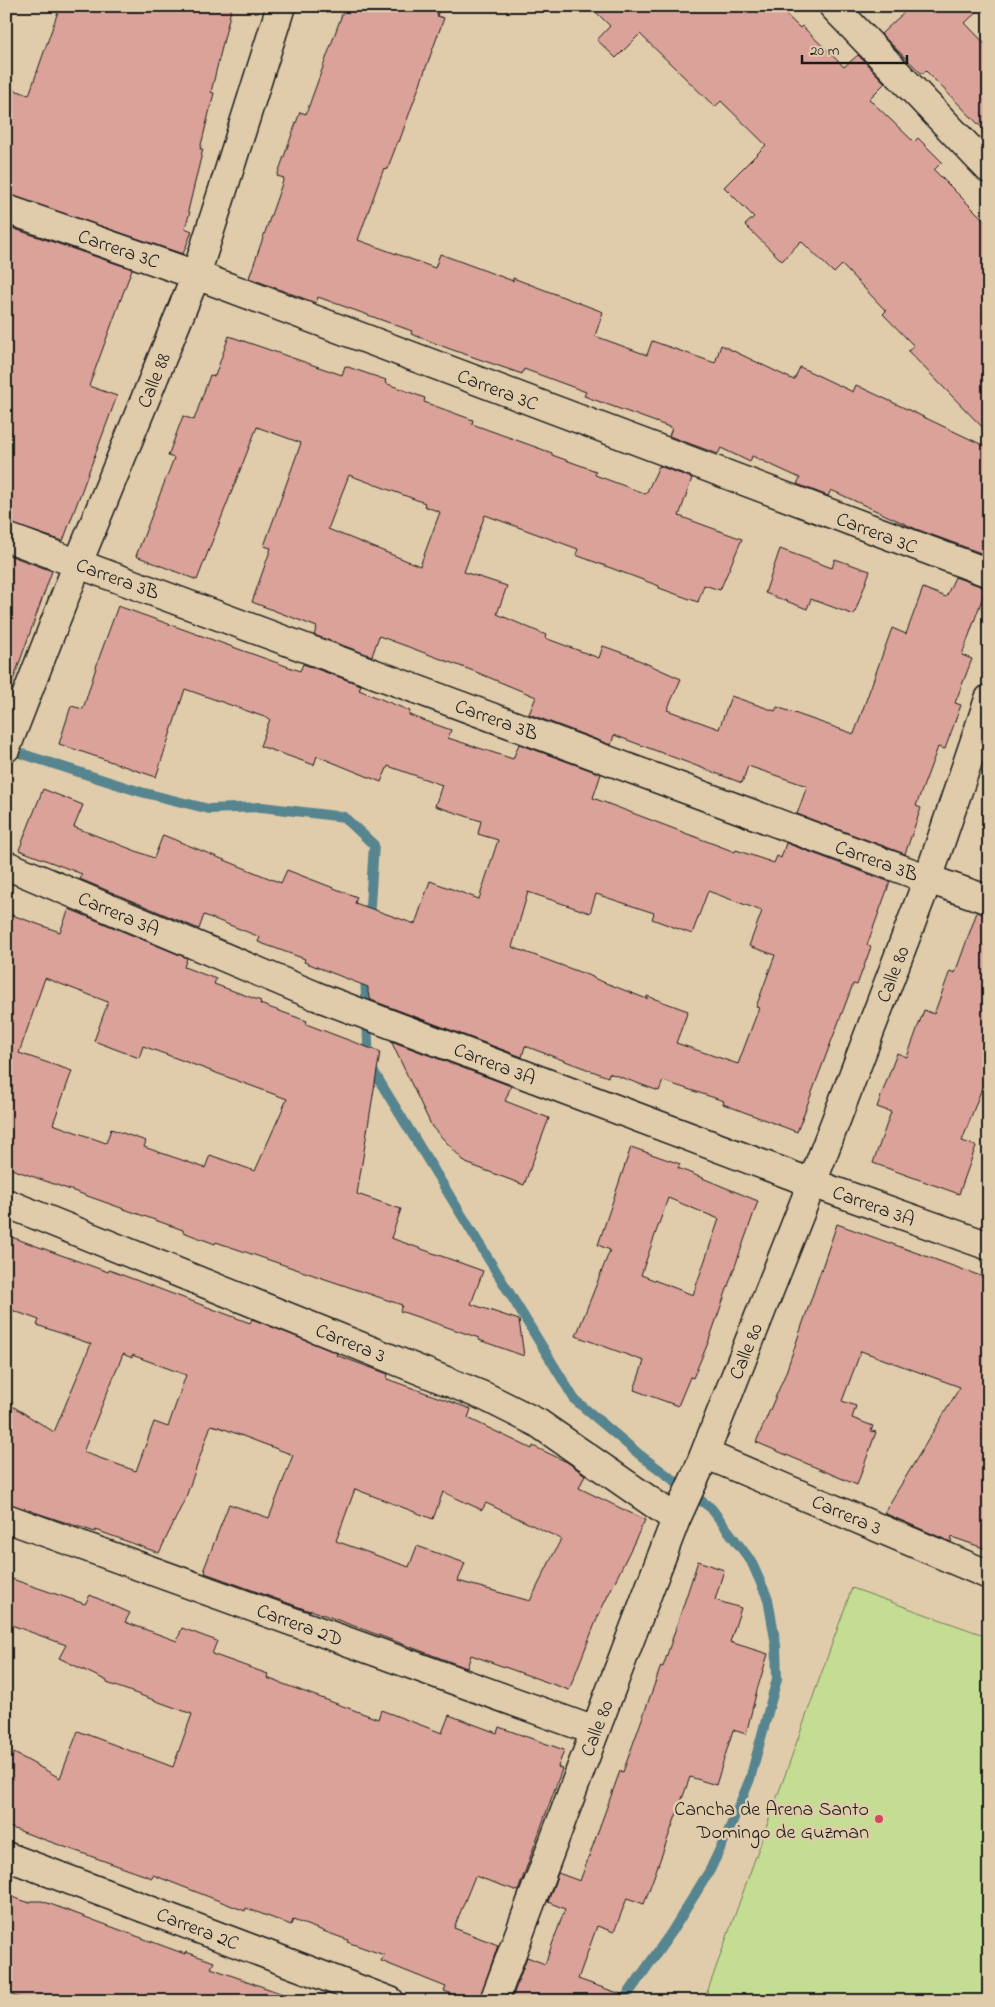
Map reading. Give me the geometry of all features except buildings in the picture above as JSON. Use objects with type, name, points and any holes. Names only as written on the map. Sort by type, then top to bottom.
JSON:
[{"type":"street","name":"Calle 88","points":[[10,738],[78,562],[196,275],[281,6]]},
{"type":"street","points":[[833,6],[989,169]]},
{"type":"street","name":"Carrera 3C","points":[[6,209],[196,275],[989,574]]},
{"type":"street","name":"Carrera 3B","points":[[6,537],[989,900]]},
{"type":"street","name":"Calle 80","points":[[494,2001],[595,1731],[680,1512],[812,1183],[928,879],[989,699]]},
{"type":"street","name":"Carrera 3A","points":[[6,865],[316,996],[812,1183],[989,1246]]},
{"type":"street","name":"Carrera 3","points":[[6,1203],[486,1397],[538,1423],[680,1512]]},
{"type":"street","name":"Carrera 3","points":[[701,1463],[989,1576]]},
{"type":"street","name":"Carrera 2D","points":[[6,1518],[595,1731]]},
{"type":"street","name":"Carrera 2C","points":[[6,1856],[390,2001]]},
{"type":"green space","name":"Cancha de Arena Santo Domingo de Guzman","points":[[852,1588],[989,1637],[989,2001],[704,2001]]},
{"type":"waterway","points":[[7,749],[141,792],[209,809],[262,807],[344,817],[374,845],[369,920]]},
{"type":"waterway","points":[[365,974],[369,1064],[575,1400],[640,1455],[711,1508],[751,1561],[768,1599],[776,1645],[777,1679],[750,1779],[710,1870],[671,1933],[623,2001]]},
{"type":"place","name":"Cancha de Arena Santo Domingo de Guzman","points":[[879,1819]]}]
